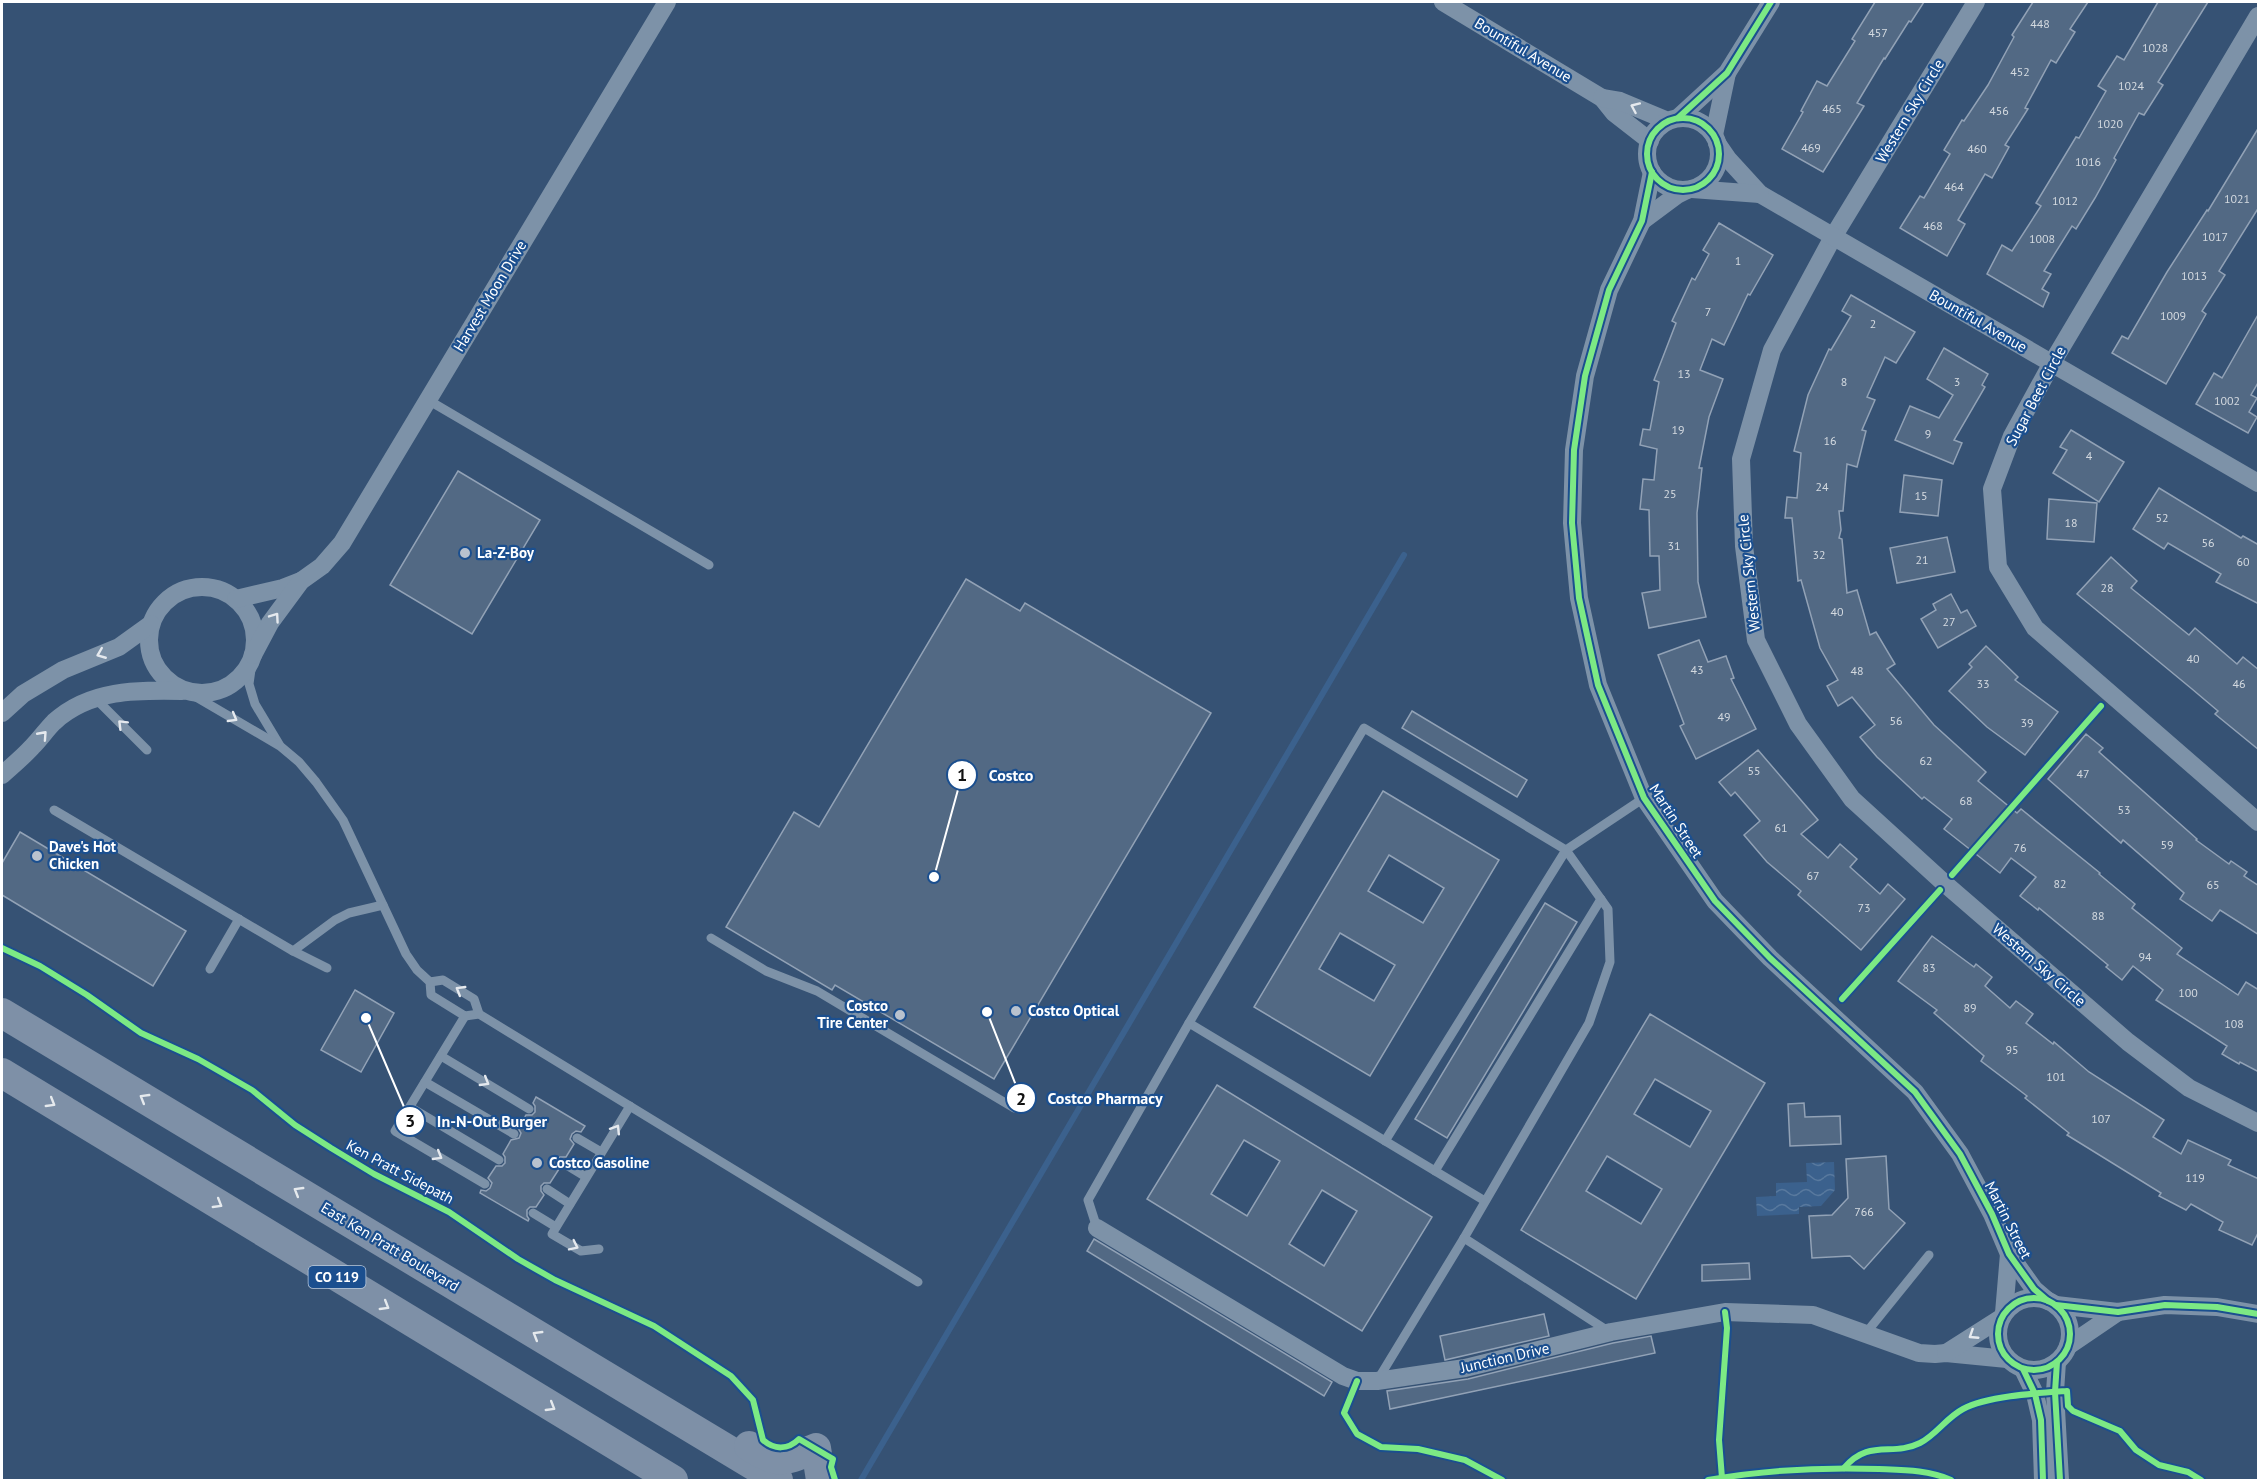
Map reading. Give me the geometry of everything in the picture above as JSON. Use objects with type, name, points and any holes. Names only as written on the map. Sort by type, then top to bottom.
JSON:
[{"type":"highway","name":"East Ken Pratt Boulevard","points":[[2,1013],[778,1480]]},
{"type":"highway","name":"CO 119","points":[[2,1073],[673,1480]]},
{"type":"highway","points":[[659,1409],[689,1411],[770,1459],[790,1460],[816,1448],[821,1480]]},
{"type":"street","name":"Harvest Moon Drive","points":[[236,599],[283,588],[301,581],[322,566],[342,543],[667,2]]},
{"type":"street","name":"Bountiful Avenue","points":[[1443,2],[1602,98]]},
{"type":"street","points":[[1602,98],[1620,100],[1673,119],[1693,119],[1706,125],[1715,139],[1720,158],[1716,171],[1706,183],[1689,190],[1673,189],[1661,182],[1652,172],[1648,161],[1650,141],[1658,128],[1673,119],[1726,72],[1770,2]]},
{"type":"street","name":"Western Sky Circle","points":[[1976,2],[1833,237],[1772,351],[1741,459],[1744,546],[1756,640],[1798,724],[1852,799],[1943,882],[2128,1042],[2189,1088],[2259,1123]]},
{"type":"street","name":"Sugar Beet Circle","points":[[2259,16],[2052,363],[2012,436],[1992,489],[1998,567],[2036,628],[2259,822]]},
{"type":"street","points":[[1715,139],[1726,72]]},
{"type":"street","points":[[1602,98],[1614,113],[1650,141]]},
{"type":"street","name":"Bountiful Avenue","points":[[1715,139],[1728,159],[1760,194],[2259,483]]},
{"type":"street","name":"Martin Street","points":[[1652,172],[1642,221],[1609,290],[1585,376],[1574,450],[1572,523],[1579,598],[1598,685],[1644,798],[1715,901],[1770,958],[1915,1092],[1960,1154],[1992,1214],[2008,1254],[2034,1289],[2052,1303]]},
{"type":"street","name":"Bountiful Avenue","points":[[1689,190],[1760,194]]},
{"type":"street","name":"Martin Street","points":[[1642,221],[1677,195],[1689,190]]},
{"type":"street","name":"Harvest Moon Drive","points":[[253,655],[270,623],[301,581]]},
{"type":"street","points":[[2,776],[55,722],[79,705],[96,698],[107,694],[140,690],[214,692],[238,679],[247,668],[253,655],[255,640],[253,625],[246,611],[236,599],[221,591],[204,587],[187,589],[171,597],[159,609],[151,624],[148,640],[159,672],[171,683],[186,691]]},
{"type":"street","points":[[2,713],[23,694],[63,670],[119,647],[151,624]]},
{"type":"street","name":"Junction Drive","points":[[1097,1228],[1343,1376],[1357,1381],[1377,1381],[1465,1368],[1611,1332],[1725,1312],[1813,1315],[1919,1353],[1946,1353],[2007,1359]]},
{"type":"street","name":"Martin Street","points":[[2002,1315],[2008,1254]]},
{"type":"street","points":[[1946,1353],[2002,1315],[2012,1304],[2023,1299],[2036,1298],[2052,1303],[2118,1312],[2165,1305],[2217,1307],[2259,1314]]},
{"type":"street","points":[[2052,1303],[2062,1312],[2070,1328],[2068,1346]]},
{"type":"street","points":[[2002,1315],[1997,1332],[1999,1347],[2007,1359],[2024,1369],[2036,1370],[2047,1368],[2057,1362],[2068,1346],[2118,1312]]},
{"type":"street","points":[[2052,1479],[2057,1362]]},
{"type":"street","points":[[2024,1369],[2035,1394],[2052,1479]]},
{"type":"lane","points":[[428,400],[709,565]]},
{"type":"lane","points":[[253,655],[249,684],[255,704],[280,746]]},
{"type":"lane","points":[[186,691],[280,746],[299,762],[332,802],[343,820],[406,954],[417,970],[430,982],[431,995],[465,1016],[479,1014],[918,1282]]},
{"type":"lane","points":[[96,698],[147,750]]},
{"type":"lane","points":[[1097,1228],[1088,1200],[1189,1023],[1364,728],[1566,850],[1608,909],[1610,962],[1589,1023],[1464,1238],[1377,1381]]},
{"type":"lane","points":[[1385,1141],[1566,850],[1644,798]]},
{"type":"lane","points":[[54,810],[292,951],[327,968]]},
{"type":"lane","points":[[1435,1171],[1601,898]]},
{"type":"lane","points":[[292,951],[335,920],[349,913],[383,905]]},
{"type":"lane","points":[[210,969],[239,920]]},
{"type":"lane","points":[[711,938],[766,971],[817,991],[1014,1108]]},
{"type":"lane","points":[[430,982],[444,980],[474,999],[479,1014]]},
{"type":"lane","points":[[465,1016],[395,1131],[485,1184]]},
{"type":"lane","points":[[1189,1023],[1485,1201]]},
{"type":"lane","points":[[441,1056],[529,1109]]},
{"type":"lane","points":[[425,1082],[514,1134]]},
{"type":"lane","points":[[554,1230],[630,1106]]},
{"type":"lane","points":[[410,1107],[499,1160]]},
{"type":"lane","points":[[577,1138],[601,1152]]},
{"type":"lane","points":[[563,1163],[586,1177]]},
{"type":"lane","points":[[547,1190],[570,1204]]},
{"type":"lane","points":[[533,1213],[581,1251],[599,1249]]},
{"type":"lane","points":[[1464,1238],[1611,1332]]},
{"type":"lane","points":[[1866,1333],[1929,1256]]},
{"type":"water","points":[[1834,1162],[1835,1190],[1821,1206],[1799,1207],[1799,1214],[1757,1216],[1756,1197],[1776,1196],[1776,1183],[1807,1182],[1806,1163]]},
{"type":"building","points":[[1875,2],[1924,2],[1884,58],[1857,103],[1864,106],[1823,172],[1782,149],[1817,81],[1827,86],[1855,41],[1852,39]]},
{"type":"building","points":[[2033,2],[2088,2],[2070,29],[2075,32],[2056,63],[2051,60],[2025,108],[2028,109],[2005,145],[2009,147],[1992,178],[1985,174],[1958,220],[1965,224],[1947,256],[1900,228],[1920,196],[1924,198],[1950,154],[1944,150],[1962,120],[1964,121],[1988,85],[2014,37],[2012,35]]},
{"type":"building","points":[[2158,2],[2208,2],[2158,82],[2163,85],[2144,115],[2139,113],[2095,198],[2076,229],[2072,226],[2044,271],[2051,274],[2042,289],[2049,293],[2043,307],[1987,274],[2002,245],[2012,251],[2041,206],[2036,203],[2076,137],[2079,138],[2106,91],[2098,86],[2117,56],[2124,60]]},
{"type":"building","points":[[2259,127],[2259,207],[2219,271],[2225,275],[2202,311],[2206,314],[2166,384],[2112,353],[2122,336],[2128,339],[2167,272],[2208,211]]},
{"type":"building","points":[[1719,223],[1773,255],[1750,295],[1748,294],[1724,345],[1712,339],[1700,370],[1723,379],[1709,417],[1699,468],[1702,468],[1697,513],[1698,582],[1706,617],[1649,628],[1642,593],[1660,590],[1659,556],[1650,556],[1649,510],[1640,509],[1643,479],[1654,480],[1657,449],[1640,445],[1643,429],[1650,430],[1659,382],[1654,380],[1676,323],[1672,321],[1692,278],[1695,280],[1709,254],[1703,250]]},
{"type":"building","points":[[1851,295],[1915,332],[1896,363],[1885,357],[1867,397],[1875,400],[1862,430],[1866,431],[1857,467],[1847,464],[1843,511],[1839,511],[1841,530],[1839,538],[1842,539],[1847,593],[1857,590],[1870,635],[1876,632],[1895,664],[1887,669],[1934,725],[1986,772],[1978,781],[2017,813],[2021,809],[2100,873],[2135,904],[2132,908],[2182,948],[2177,954],[2238,995],[2246,982],[2259,990],[2259,1072],[2222,1054],[2227,1046],[2156,1000],[2163,990],[2133,966],[2122,980],[2106,967],[2108,965],[2039,908],[2038,910],[2020,896],[2036,877],[2011,858],[2000,873],[1944,829],[1952,819],[1924,797],[1922,799],[1877,757],[1860,737],[1875,725],[1852,697],[1838,706],[1827,686],[1838,680],[1820,648],[1801,580],[1798,581],[1792,518],[1785,518],[1787,497],[1797,498],[1801,453],[1794,451],[1808,395],[1829,349],[1831,350],[1851,316],[1842,311]]},
{"type":"building","points":[[2259,313],[2259,381],[2251,395],[2257,398],[2249,412],[2257,417],[2248,433],[2196,404],[2214,373],[2222,378]]},
{"type":"building","points":[[1944,348],[1988,374],[1982,385],[1985,387],[1954,440],[1962,443],[1953,464],[1895,440],[1910,406],[1939,418],[1953,395],[1927,379]]},
{"type":"building","points":[[2071,430],[2124,462],[2099,502],[2053,473],[2067,450],[2060,447]]},
{"type":"building","name":"La-Z-Boy","points":[[458,471],[540,520],[472,634],[390,585]]},
{"type":"building","points":[[1904,475],[1942,480],[1938,516],[1900,512]]},
{"type":"building","points":[[2159,488],[2241,538],[2243,536],[2259,545],[2259,604],[2216,582],[2221,574],[2168,543],[2164,549],[2133,529]]},
{"type":"building","points":[[2049,499],[2097,503],[2094,542],[2047,539]]},
{"type":"building","points":[[1947,537],[1955,572],[1897,583],[1890,548]]},
{"type":"building","points":[[2111,557],[2137,581],[2131,588],[2189,635],[2195,628],[2237,664],[2243,657],[2259,670],[2259,750],[2215,714],[2218,711],[2077,594]]},
{"type":"building","points":[[966,579],[1020,611],[1025,603],[1211,713],[994,1079],[835,985],[832,990],[726,927],[794,812],[819,827]]},
{"type":"building","points":[[1951,594],[1961,613],[1967,610],[1976,626],[1938,648],[1921,619],[1936,610],[1933,604]]},
{"type":"building","points":[[1699,640],[1708,662],[1726,656],[1734,678],[1731,679],[1756,729],[1696,759],[1680,726],[1684,724],[1658,655]]},
{"type":"building","points":[[1986,646],[2018,677],[2015,680],[2058,712],[2025,755],[1987,727],[1949,691],[1972,667],[1969,664]]},
{"type":"building","points":[[1412,711],[1527,780],[1517,797],[1402,728]]},
{"type":"building","points":[[2086,734],[2103,748],[2099,752],[2196,840],[2229,864],[2231,861],[2247,872],[2244,876],[2259,886],[2259,935],[2220,910],[2212,921],[2180,899],[2184,893],[2123,840],[2121,843],[2048,779]]},
{"type":"building","points":[[1758,750],[1818,820],[1801,834],[1828,858],[1840,844],[1857,859],[1850,867],[1880,894],[1888,884],[1905,899],[1861,950],[1798,895],[1801,891],[1767,862],[1744,835],[1760,821],[1735,792],[1731,796],[1719,782]]},
{"type":"building","points":[[1383,791],[1499,860],[1370,1076],[1254,1007]],"holes":[[[1389,855],[1444,888],[1423,923],[1368,891]],[[1340,933],[1395,965],[1374,1001],[1319,969]]]},
{"type":"building","points":[[20,832],[186,931],[153,986],[2,895],[2,863]]},
{"type":"building","points":[[1545,903],[1577,922],[1447,1138],[1415,1119]]},
{"type":"building","points":[[1932,936],[1974,967],[1976,964],[1992,977],[1985,986],[2010,1008],[2016,1001],[2033,1014],[2026,1023],[2053,1044],[2054,1042],[2089,1072],[2164,1120],[2153,1137],[2181,1154],[2188,1140],[2231,1160],[2228,1165],[2259,1179],[2259,1231],[2252,1245],[2219,1230],[2223,1222],[2191,1204],[2186,1210],[2159,1196],[2161,1193],[2067,1135],[2069,1133],[2025,1098],[2027,1096],[1981,1061],[1984,1056],[1934,1013],[1937,1010],[1898,981]]},
{"type":"building","points":[[355,990],[394,1013],[361,1072],[321,1050]]},
{"type":"building","points":[[1650,1014],[1765,1083],[1636,1299],[1521,1230]],"holes":[[[1655,1079],[1711,1111],[1690,1147],[1634,1114]],[[1607,1156],[1662,1189],[1641,1224],[1586,1191]]]},
{"type":"building","points":[[1217,1085],[1432,1217],[1362,1331],[1147,1199]],"holes":[[[1244,1140],[1280,1161],[1247,1216],[1211,1194]],[[1322,1190],[1357,1211],[1324,1266],[1289,1244]]]},
{"type":"building","points":[[536,1097],[585,1126],[581,1132],[576,1131],[572,1134],[570,1139],[574,1144],[566,1157],[560,1157],[557,1160],[559,1169],[550,1183],[544,1183],[541,1186],[544,1195],[536,1207],[530,1207],[527,1210],[528,1221],[480,1193],[481,1190],[486,1191],[490,1188],[492,1183],[488,1178],[496,1166],[502,1166],[505,1163],[503,1154],[511,1140],[519,1138],[521,1133],[518,1128],[526,1115],[532,1115],[535,1112],[533,1103]]},
{"type":"building","points":[[1804,1103],[1805,1117],[1840,1116],[1841,1144],[1790,1146],[1788,1104]]},
{"type":"building","points":[[1886,1156],[1889,1209],[1905,1223],[1864,1269],[1850,1256],[1812,1258],[1809,1216],[1832,1215],[1848,1198],[1846,1159]]},
{"type":"building","points":[[1094,1239],[1332,1382],[1324,1396],[1087,1251]]},
{"type":"building","points":[[1749,1263],[1750,1279],[1702,1281],[1702,1265]]},
{"type":"building","points":[[1544,1314],[1549,1336],[1445,1360],[1440,1336]]},
{"type":"building","points":[[1651,1336],[1655,1353],[1390,1409],[1387,1391],[1468,1379],[1613,1343]]},
{"type":"waterway","points":[[861,1480],[1404,555]]},
{"type":"cycle path","points":[[1678,118],[1727,73],[1771,2]]},
{"type":"cycle path","points":[[1683,118],[1703,124],[1713,134],[1719,154],[1713,174],[1703,184],[1683,190],[1663,184],[1653,174],[1647,154],[1653,134],[1663,124],[1683,118]]},
{"type":"cycle path","points":[[1652,172],[1642,221],[1609,290],[1585,376],[1574,450],[1572,523],[1579,598],[1598,685],[1644,798],[1715,901],[1770,958],[1915,1092],[1960,1154],[1992,1214],[2009,1254],[2034,1289],[2048,1301]]},
{"type":"cycle path","points":[[1952,875],[2101,706]]},
{"type":"cycle path","points":[[1842,999],[1940,890]]},
{"type":"cycle path","name":"Ken Pratt Sidepath","points":[[2,948],[40,966],[87,995],[141,1033],[198,1059],[252,1090],[295,1125],[331,1148],[374,1174],[449,1212],[518,1259],[555,1280],[654,1326],[731,1376],[753,1400],[763,1440],[772,1446],[786,1447],[799,1439],[833,1459],[831,1467],[835,1480]]},
{"type":"cycle path","points":[[2034,1298],[2048,1301],[2060,1308],[2067,1320],[2070,1334],[2067,1348],[2060,1360],[2048,1367],[2034,1370],[2020,1367],[2008,1360],[2001,1348],[1998,1334],[2001,1320],[2008,1308],[2020,1301],[2034,1298]]},
{"type":"cycle path","points":[[2056,1305],[2118,1312],[2165,1305],[2217,1307],[2258,1314]]},
{"type":"cycle path","points":[[1722,1478],[1719,1440],[1727,1328],[1725,1312]]},
{"type":"cycle path","points":[[2057,1362],[2055,1392],[2060,1480]]},
{"type":"cycle path","points":[[2023,1369],[2035,1394],[2041,1420],[2043,1480]]},
{"type":"cycle path","points":[[1357,1381],[1344,1413],[1357,1434],[1381,1447],[1418,1449],[1465,1460],[1502,1480]]},
{"type":"cycle path","points":[[1844,1468],[1862,1453],[1900,1449],[1920,1443],[1951,1417],[1973,1405],[2014,1396],[2067,1391],[2068,1406],[2073,1411],[2120,1431],[2136,1450],[2159,1465],[2188,1472],[2201,1480]]},
{"type":"cycle path","points":[[1708,1480],[1793,1470],[1836,1468],[1916,1471],[1951,1480]]},
{"type":"place","name":"La-Z-Boy","points":[[465,553]]},
{"type":"place","name":"Dave's Hot Chicken","points":[[37,856]]},
{"type":"place","name":"Costco","points":[[934,877]]},
{"type":"place","name":"Costco Optical","points":[[1016,1011]]},
{"type":"place","name":"Costco Pharmacy","points":[[987,1012]]},
{"type":"place","name":"Costco Tire Center","points":[[900,1015]]},
{"type":"place","name":"In-N-Out Burger","points":[[366,1018]]},
{"type":"place","name":"Costco Gasoline","points":[[537,1163]]}]
